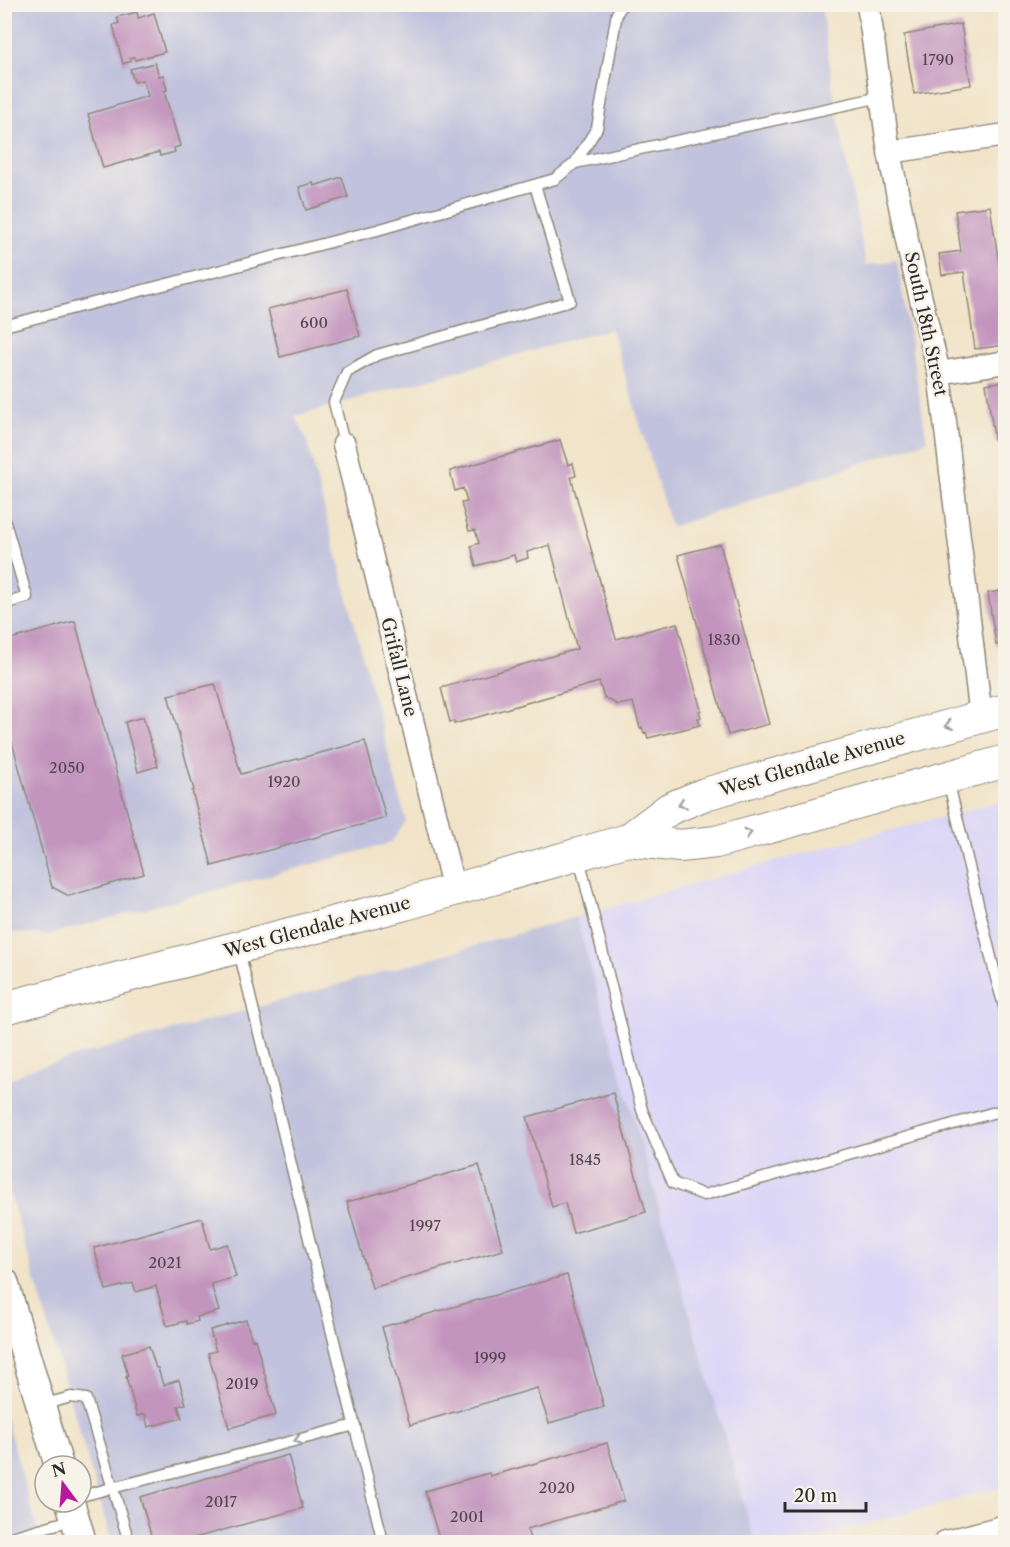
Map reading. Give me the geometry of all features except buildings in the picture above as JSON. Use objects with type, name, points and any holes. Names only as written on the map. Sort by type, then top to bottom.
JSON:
[{"type":"main road","name":"West Glendale Avenue","points":[[4,1008],[238,948],[578,855],[628,840],[669,809],[705,794],[993,713]]},
{"type":"main road","name":"West Glendale Avenue","points":[[628,840],[680,846],[716,842],[1005,761]]},
{"type":"street","name":"South 18th Street","points":[[868,4],[889,152],[909,250],[939,373],[993,713]]},
{"type":"street","points":[[889,152],[1005,135]]},
{"type":"street","points":[[939,373],[1005,362]]},
{"type":"street","name":"Grifall Lane","points":[[344,444],[454,890]]},
{"type":"street","points":[[4,1282],[56,1454]]},
{"type":"street","points":[[946,1542],[1005,1526]]},
{"type":"lane","points":[[4,326],[377,230],[555,179],[575,163],[597,128],[617,13],[623,4]]},
{"type":"lane","points":[[575,163],[881,97]]},
{"type":"lane","points":[[344,444],[334,402],[347,372],[377,355],[570,301],[535,185]]},
{"type":"lane","points":[[4,519],[27,597],[4,604]]},
{"type":"lane","points":[[948,777],[1005,1013]]},
{"type":"lane","points":[[578,855],[642,1110],[674,1183],[704,1195],[1005,1109]]},
{"type":"lane","points":[[238,948],[383,1542]]},
{"type":"lane","points":[[41,1405],[72,1397],[86,1399],[129,1542]]},
{"type":"lane","points":[[4,1539],[77,1515],[113,1488],[354,1425]]},
{"type":"shaded area","points":[[4,5],[821,5],[834,96],[866,265],[897,260],[927,441],[671,527],[611,329],[295,416],[306,438],[406,821],[391,843],[47,935],[5,932]]},
{"type":"shaded area","points":[[1005,800],[1005,1486],[804,1542],[755,1542],[576,917]]},
{"type":"shaded area","points":[[576,917],[755,1542],[112,1542],[93,1477],[93,1454],[86,1454],[5,1178],[5,1082],[30,1069]]},
{"type":"shaded area","points":[[5,1415],[41,1542],[5,1542]]}]
